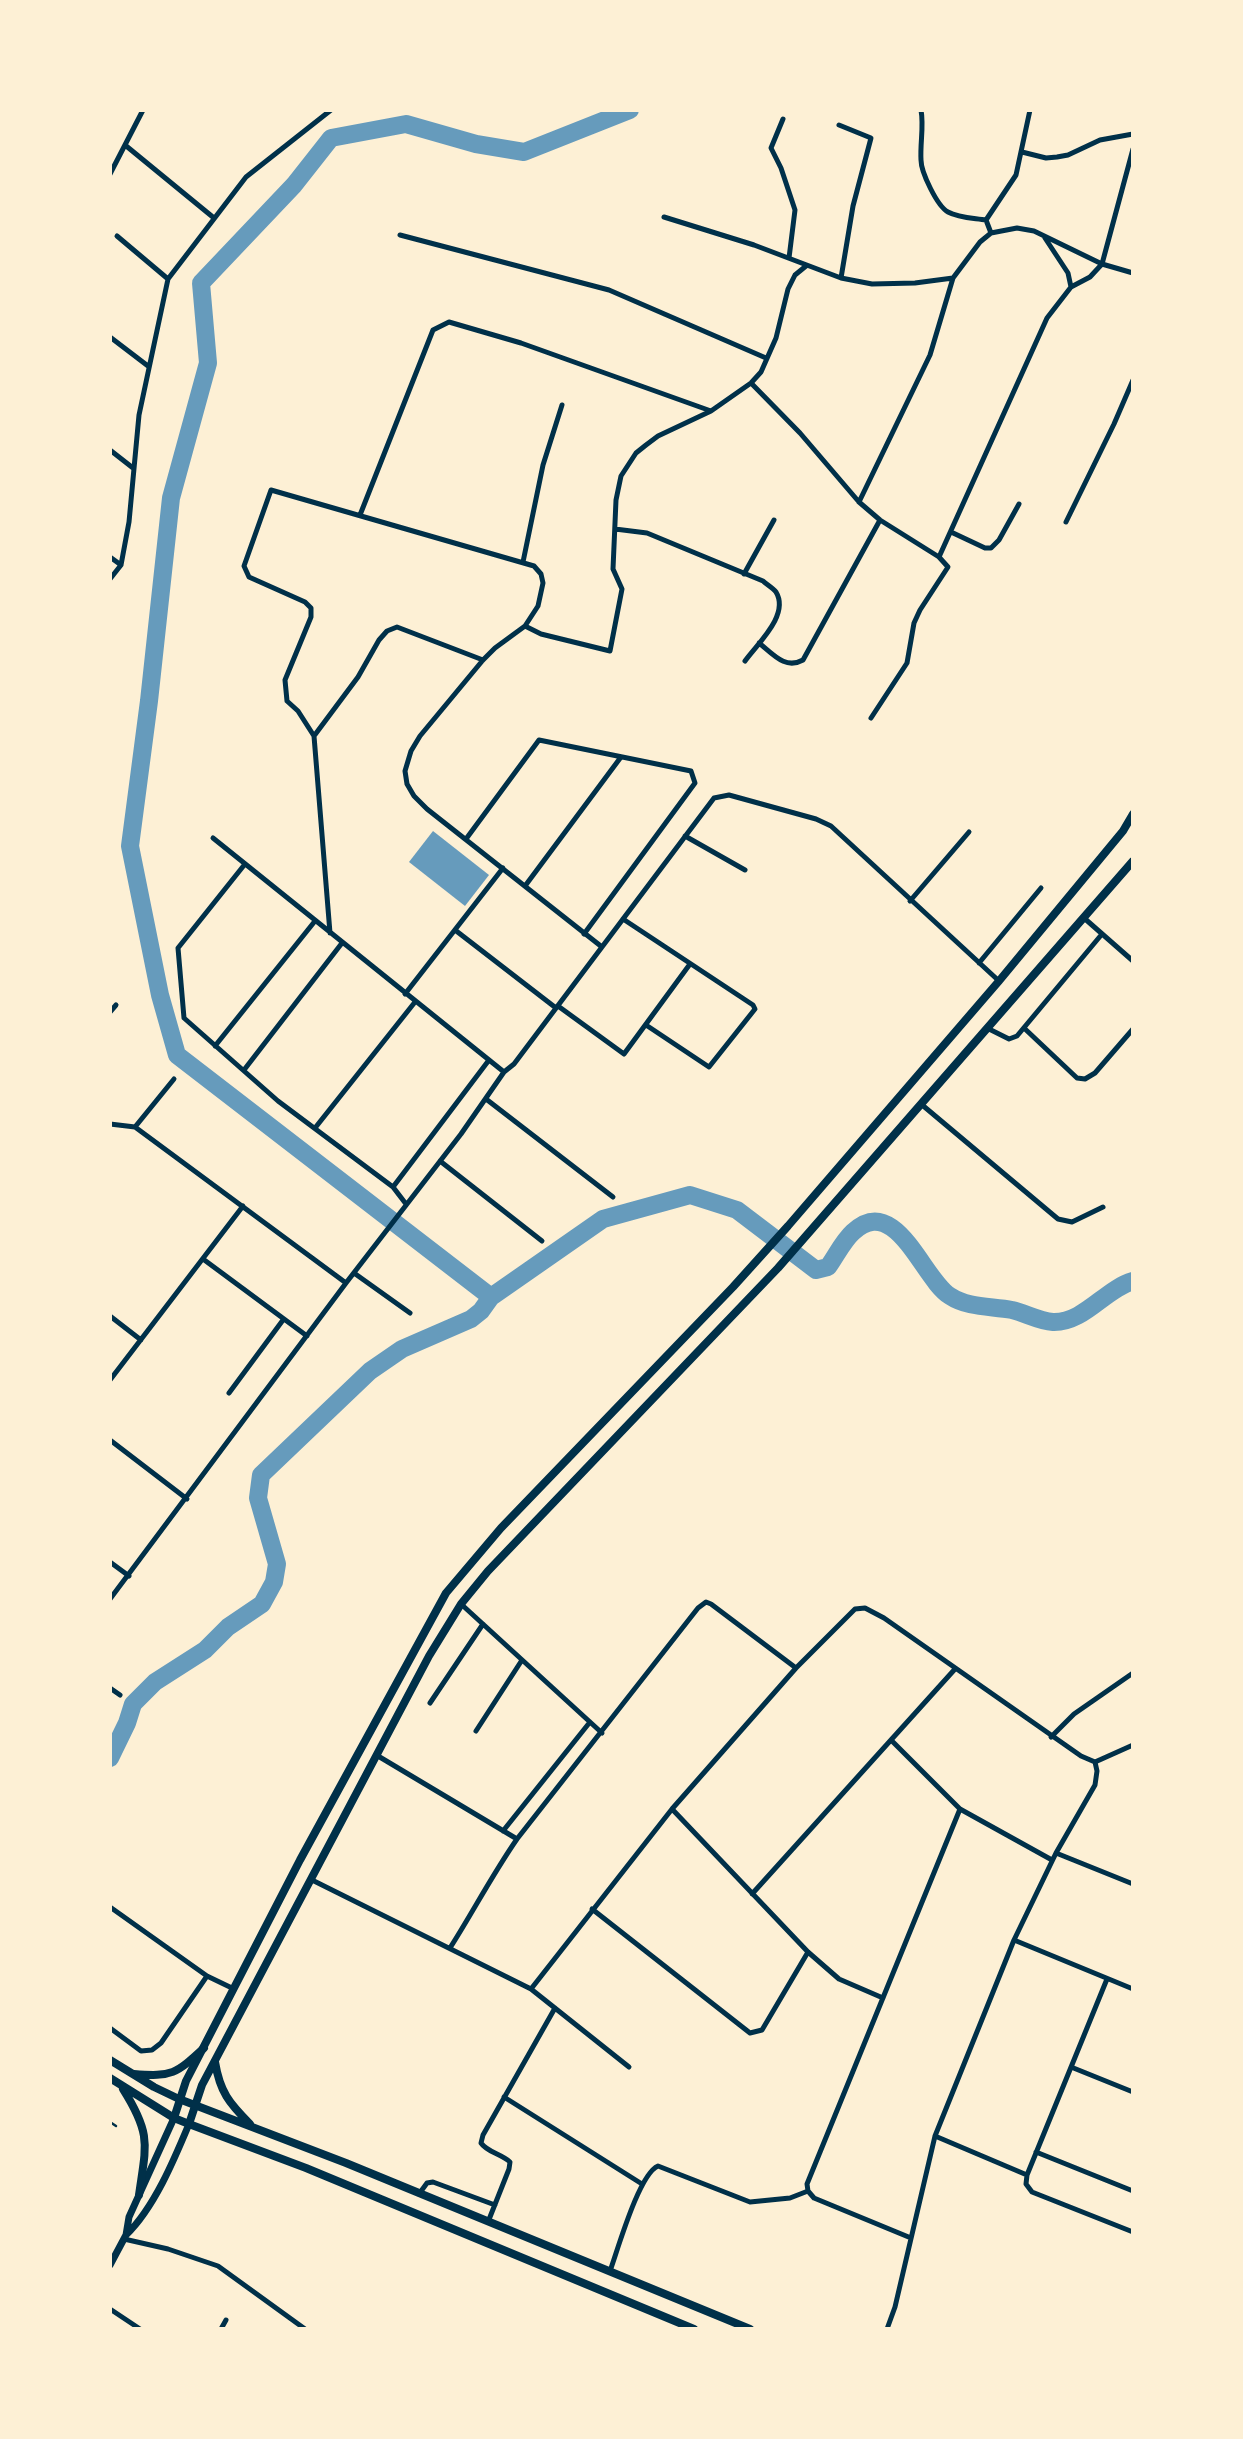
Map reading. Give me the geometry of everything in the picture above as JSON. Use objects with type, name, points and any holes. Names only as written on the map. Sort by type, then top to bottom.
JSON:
[{"type":"main road","points":[[125,2237],[129,2217],[174,2118],[186,2081],[306,1849],[446,1592],[501,1528],[788,1226],[999,981],[1123,831],[1133,814]]},
{"type":"main road","points":[[110,2266],[125,2237],[140,2221],[179,2148],[202,2085],[429,1656],[461,1604],[488,1571],[778,1268],[1133,861]]},
{"type":"main road","points":[[131,2073],[162,2076],[177,2071],[204,2048]]},
{"type":"main road","points":[[110,2060],[179,2099],[750,2329]]},
{"type":"main road","points":[[215,2062],[225,2097],[253,2127]]},
{"type":"main road","points":[[110,2078],[174,2118],[319,2173],[694,2329]]},
{"type":"main road","points":[[121,2085],[142,2123],[146,2139],[139,2195]]},
{"type":"street","points":[[110,174],[143,110]]},
{"type":"street","points":[[110,579],[121,565],[129,522],[139,415],[168,279],[246,177],[331,110]]},
{"type":"street","points":[[920,110],[921,169],[936,198],[950,213],[986,220]]},
{"type":"street","points":[[991,233],[986,220],[1016,175],[1030,110]]},
{"type":"street","points":[[782,120],[771,148],[781,168],[795,210],[789,258]]},
{"type":"street","points":[[839,125],[871,138],[853,205],[841,278]]},
{"type":"street","points":[[1022,152],[1046,158],[1057,157],[1068,155],[1100,140],[1133,134]]},
{"type":"street","points":[[125,145],[214,218]]},
{"type":"street","points":[[939,557],[1047,318],[1072,286],[1090,277],[1102,264],[1133,149]]},
{"type":"street","points":[[664,217],[841,278],[872,284],[915,283],[953,278]]},
{"type":"street","points":[[859,502],[930,355],[953,278],[980,242],[991,233],[1017,229],[1034,231],[1102,264],[1133,273]]},
{"type":"street","points":[[117,236],[168,279]]},
{"type":"street","points":[[400,236],[609,290],[766,358]]},
{"type":"street","points":[[1045,238],[1068,273],[1072,286]]},
{"type":"street","points":[[524,626],[541,634],[610,651],[622,589],[613,569],[616,500],[621,476],[636,453],[658,436],[711,411],[751,383],[761,372],[776,338],[788,289],[795,275],[806,266]]},
{"type":"street","points":[[360,514],[433,330],[449,322],[521,343],[711,411]]},
{"type":"street","points":[[110,337],[148,366]]},
{"type":"street","points":[[1066,522],[1133,380]]},
{"type":"street","points":[[751,383],[800,433],[859,502],[880,520],[946,562],[947,570],[914,623],[906,663],[871,718]]},
{"type":"street","points":[[523,562],[543,465],[562,405]]},
{"type":"street","points":[[110,450],[133,468]]},
{"type":"street","points":[[330,933],[314,736],[298,711],[287,701],[285,680],[311,617],[311,608],[306,602],[249,577],[244,566],[271,490],[523,562],[534,566],[541,574],[543,583],[538,606],[524,626],[483,660],[420,736],[411,751],[405,771],[407,784],[427,809],[602,947]]},
{"type":"street","points":[[951,532],[985,548],[991,548],[999,540],[1019,504]]},
{"type":"street","points":[[744,575],[774,520]]},
{"type":"street","points":[[759,643],[785,663],[794,665],[803,660],[880,520]]},
{"type":"street","points":[[615,529],[647,533],[763,581],[775,592],[779,604],[777,618],[745,661]]},
{"type":"street","points":[[110,557],[121,565]]},
{"type":"street","points":[[314,736],[358,677],[387,631],[397,628],[483,660]]},
{"type":"street","points":[[466,839],[539,740],[691,771],[695,783],[584,933]]},
{"type":"street","points":[[524,886],[621,757]]},
{"type":"street","points":[[110,1599],[504,1072],[514,1064],[714,798],[729,796],[816,819],[831,826],[999,981]]},
{"type":"street","points":[[910,901],[969,832]]},
{"type":"street","points":[[685,836],[745,870]]},
{"type":"street","points":[[212,838],[504,1072]]},
{"type":"street","points":[[244,864],[177,948],[184,1018],[278,1101],[393,1187],[406,1204]]},
{"type":"street","points":[[405,995],[503,869]]},
{"type":"street","points":[[979,963],[1041,888]]},
{"type":"street","points":[[1084,918],[1133,961]]},
{"type":"street","points":[[624,919],[753,1005],[755,1009],[709,1067],[646,1025]]},
{"type":"street","points":[[215,1046],[315,921]]},
{"type":"street","points":[[455,930],[624,1054],[690,964]]},
{"type":"street","points":[[987,1028],[1009,1039],[1017,1036],[1102,934]]},
{"type":"street","points":[[244,1070],[342,943]]},
{"type":"street","points":[[315,1128],[415,1002]]},
{"type":"street","points":[[110,1012],[116,1005]]},
{"type":"street","points":[[1024,1028],[1077,1078],[1085,1079],[1094,1073],[1133,1029]]},
{"type":"street","points":[[393,1187],[489,1060]]},
{"type":"street","points":[[135,1127],[174,1079]]},
{"type":"street","points":[[486,1098],[612,1197]]},
{"type":"street","points":[[921,1104],[1058,1219],[1072,1222],[1103,1207]]},
{"type":"street","points":[[110,1124],[135,1127],[346,1283]]},
{"type":"street","points":[[440,1161],[542,1241]]},
{"type":"street","points":[[110,1380],[243,1206]]},
{"type":"street","points":[[202,1259],[307,1336]]},
{"type":"street","points":[[354,1273],[410,1313]]},
{"type":"street","points":[[110,1316],[141,1340]]},
{"type":"street","points":[[229,1393],[283,1320]]},
{"type":"street","points":[[110,1440],[187,1499]]},
{"type":"street","points":[[110,1562],[128,1576]]},
{"type":"street","points":[[450,1948],[473,1912],[490,1878],[517,1839],[698,1608],[706,1602],[712,1604],[796,1668]]},
{"type":"street","points":[[461,1604],[602,1733]]},
{"type":"street","points":[[531,1989],[672,1809],[796,1668],[850,1613],[860,1608],[865,1608],[1081,1756],[1096,1762],[1133,1745]]},
{"type":"street","points":[[430,1703],[483,1624]]},
{"type":"street","points":[[476,1731],[522,1660]]},
{"type":"street","points":[[752,1894],[955,1669]]},
{"type":"street","points":[[1051,1737],[1074,1714],[1133,1673]]},
{"type":"street","points":[[110,1688],[120,1695]]},
{"type":"street","points":[[503,1831],[590,1721]]},
{"type":"street","points":[[891,1740],[960,1810],[1052,1860]]},
{"type":"street","points":[[378,1756],[517,1839]]},
{"type":"street","points":[[887,2329],[895,2308],[935,2136],[1014,1940],[1052,1860],[1095,1785],[1096,1762]]},
{"type":"street","points":[[672,1809],[808,1952],[839,1979],[883,1998]]},
{"type":"street","points":[[911,2238],[814,2198],[808,2192],[807,2184],[960,1810]]},
{"type":"street","points":[[1056,1853],[1133,1884]]},
{"type":"street","points":[[312,1880],[531,1989],[629,2067]]},
{"type":"street","points":[[110,1907],[207,1976],[234,1989]]},
{"type":"street","points":[[592,1909],[750,2033],[762,2030],[808,1952]]},
{"type":"street","points":[[1014,1940],[1133,1989]]},
{"type":"street","points":[[110,2028],[141,2051],[152,2050],[161,2043],[207,1976]]},
{"type":"street","points":[[1107,1979],[1027,2175],[1026,2184],[1032,2192],[1133,2232]]},
{"type":"street","points":[[488,2222],[510,2162],[484,2148],[481,2143],[483,2135],[555,2008]]},
{"type":"street","points":[[1071,2067],[1133,2092]]},
{"type":"street","points":[[504,2096],[642,2184]]},
{"type":"street","points":[[935,2136],[1027,2175]]},
{"type":"street","points":[[1037,2152],[1133,2190]]},
{"type":"street","points":[[610,2272],[642,2184],[651,2169],[658,2166],[750,2202],[808,2192]]},
{"type":"street","points":[[419,2194],[427,2183],[433,2182],[495,2205]]},
{"type":"street","points":[[125,2237],[218,2266],[305,2329]]},
{"type":"street","points":[[110,2309],[140,2329]]},
{"type":"street","points":[[221,2329],[226,2320]]},
{"type":"lane","points":[[110,2122],[116,2126]]},
{"type":"water","points":[[433,831],[489,875],[465,906],[409,862]]},
{"type":"waterway","points":[[491,1297],[177,1055],[160,995],[130,846],[171,498],[208,363],[201,283],[294,185],[331,138],[406,124],[476,144],[524,152],[630,110]]},
{"type":"waterway","points":[[110,1758],[133,1704],[155,1682],[205,1650],[228,1627],[262,1604],[274,1582],[277,1564],[258,1498],[261,1475],[370,1371],[402,1349],[471,1319],[491,1297],[603,1219],[690,1195],[737,1210],[816,1270],[828,1267],[853,1232],[868,1223],[882,1223],[895,1230],[908,1243],[940,1287],[950,1296],[972,1305],[1012,1310],[1053,1322],[1064,1321],[1085,1312],[1113,1291],[1133,1281]]}]
